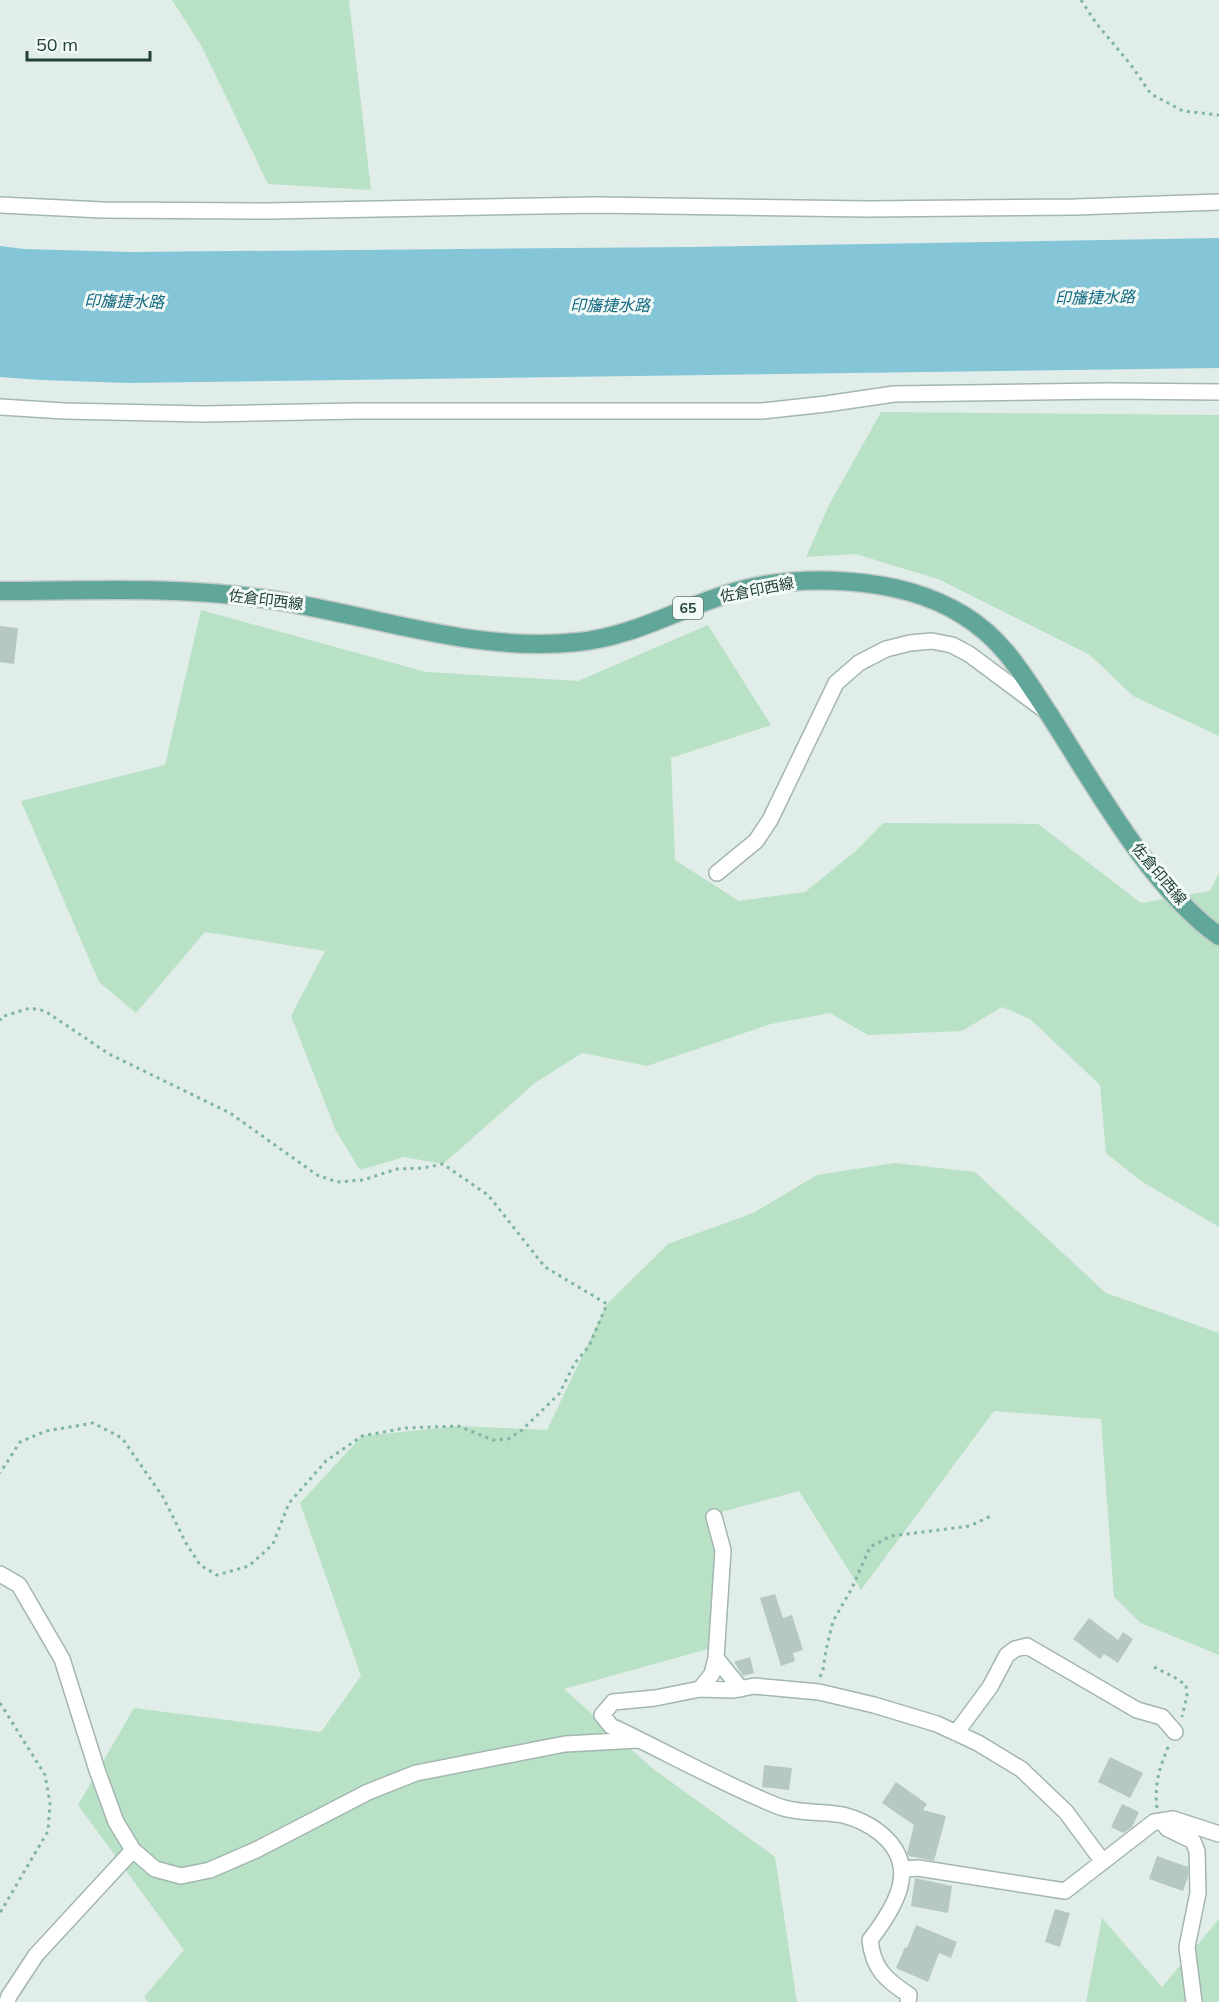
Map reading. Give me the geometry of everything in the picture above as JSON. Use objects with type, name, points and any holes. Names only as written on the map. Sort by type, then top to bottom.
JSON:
[{"type":"main road","name":"佐倉印西線","points":[[0,591],[127,591],[256,597],[491,641],[546,645],[582,642],[633,631],[671,614],[728,594],[779,583],[832,580],[891,588],[929,598],[959,612],[989,632],[1016,664],[1133,843],[1167,887],[1204,925],[1219,936]]},
{"type":"street","points":[[0,205],[102,210],[270,211],[596,205],[880,208],[1075,207],[1219,202]]},
{"type":"street","points":[[0,407],[203,414],[357,411],[762,411],[894,394],[1219,392]]},
{"type":"street","points":[[717,873],[756,841],[770,819],[836,683],[858,663],[886,649],[910,642],[932,641],[952,645],[999,675],[1048,713]]},
{"type":"street","points":[[700,1689],[712,1674],[716,1658],[723,1550],[714,1517]]},
{"type":"street","points":[[0,1574],[19,1585],[62,1659],[116,1822],[133,1850],[155,1869],[181,1876],[210,1870],[256,1850],[368,1792],[416,1773],[565,1744],[641,1740]]},
{"type":"street","points":[[956,1733],[990,1686],[1007,1655],[1015,1649],[1027,1646],[1137,1710],[1162,1717],[1175,1732]]},
{"type":"street","points":[[716,1658],[741,1689]]},
{"type":"street","points":[[908,2002],[909,1995],[887,1981],[872,1955],[870,1940],[888,1917],[900,1891],[903,1869],[888,1840],[873,1827],[845,1815],[780,1807],[736,1789],[611,1726],[602,1715],[613,1702],[654,1698],[700,1689],[734,1690],[754,1686],[819,1692],[874,1705],[937,1724],[1021,1769],[1066,1812],[1102,1862]]},
{"type":"street","points":[[903,1869],[918,1868],[1065,1891],[1154,1822],[1173,1819],[1219,1834]]},
{"type":"street","points":[[1161,1821],[1168,1829],[1193,1841],[1197,1851],[1198,1893],[1187,1947],[1194,2002]]},
{"type":"street","points":[[7,2002],[36,1955],[133,1850]]},
{"type":"path","points":[[1081,0],[1151,94],[1183,111],[1219,115]]},
{"type":"path","points":[[0,1021],[1,1017],[30,1008],[45,1011],[109,1054],[230,1113],[316,1175],[338,1182],[363,1180],[397,1169],[423,1168],[443,1164],[488,1195],[544,1268],[607,1304],[589,1346],[575,1363],[560,1394],[522,1430],[508,1439],[493,1440],[458,1426],[405,1428],[362,1436],[326,1461],[289,1503],[273,1544],[249,1566],[217,1575],[200,1565],[163,1497],[122,1438],[93,1423],[46,1431],[20,1442],[0,1473]]},
{"type":"path","points":[[809,1678],[820,1677],[833,1621],[852,1588],[870,1547],[891,1536],[970,1526],[993,1515]]},
{"type":"path","points":[[0,1702],[45,1775],[50,1803],[48,1831],[0,1913]]},
{"type":"green space","points":[[172,0],[349,0],[371,190],[268,184],[202,47]]},
{"type":"green space","points":[[881,412],[1219,415],[1219,736],[1133,696],[1090,655],[938,579],[856,554],[806,557],[829,505]]},
{"type":"green space","points":[[201,610],[426,672],[578,681],[708,625],[771,725],[671,758],[675,860],[739,901],[805,892],[857,850],[883,823],[1038,824],[1141,903],[1210,891],[1219,873],[1219,1227],[1141,1181],[1106,1153],[1100,1085],[1030,1019],[1002,1007],[962,1031],[868,1035],[830,1013],[771,1024],[647,1066],[582,1053],[535,1083],[443,1164],[404,1157],[360,1170],[336,1131],[291,1016],[325,951],[205,932],[136,1013],[99,982],[21,801],[165,765]]},
{"type":"green space","points":[[894,1163],[975,1172],[1106,1293],[1219,1333],[1219,1655],[1141,1623],[1114,1597],[1101,1419],[994,1411],[861,1590],[799,1491],[721,1512],[708,1649],[564,1689],[652,1768],[775,1857],[797,2002],[148,2002],[144,1997],[184,1950],[78,1805],[134,1708],[321,1732],[361,1676],[300,1503],[362,1436],[458,1426],[547,1430],[607,1304],[668,1244],[753,1213],[817,1175]]},
{"type":"green space","points":[[1102,1918],[1162,1987],[1219,1919],[1219,2002],[1086,2002]]},
{"type":"water","name":"印旛捷水路","points":[[1219,238],[1219,368],[128,383],[0,377],[0,246],[24,249],[130,252],[689,247]]},
{"type":"building","points":[[0,626],[18,628],[14,664],[0,662]]},
{"type":"building","points":[[775,1594],[783,1618],[792,1615],[803,1650],[793,1653],[795,1661],[781,1666],[760,1598]]},
{"type":"building","points":[[1089,1618],[1118,1640],[1123,1632],[1133,1639],[1118,1663],[1104,1654],[1100,1659],[1073,1639]]},
{"type":"building","points":[[750,1657],[754,1673],[743,1676],[734,1662]]},
{"type":"building","points":[[1110,1757],[1143,1773],[1130,1798],[1098,1782]]},
{"type":"building","points":[[764,1765],[792,1768],[789,1790],[762,1787]]},
{"type":"building","points":[[896,1782],[927,1804],[923,1810],[946,1816],[934,1861],[909,1856],[907,1853],[914,1825],[882,1803]]},
{"type":"building","points":[[1122,1804],[1139,1812],[1132,1827],[1123,1833],[1111,1827]]},
{"type":"building","points":[[1157,1856],[1188,1867],[1188,1877],[1183,1891],[1149,1879]]},
{"type":"building","points":[[915,1878],[952,1886],[948,1913],[911,1906]]},
{"type":"building","points":[[1055,1909],[1070,1913],[1060,1947],[1045,1942]]},
{"type":"building","points":[[916,1925],[957,1942],[951,1958],[939,1953],[928,1982],[896,1968]]}]
